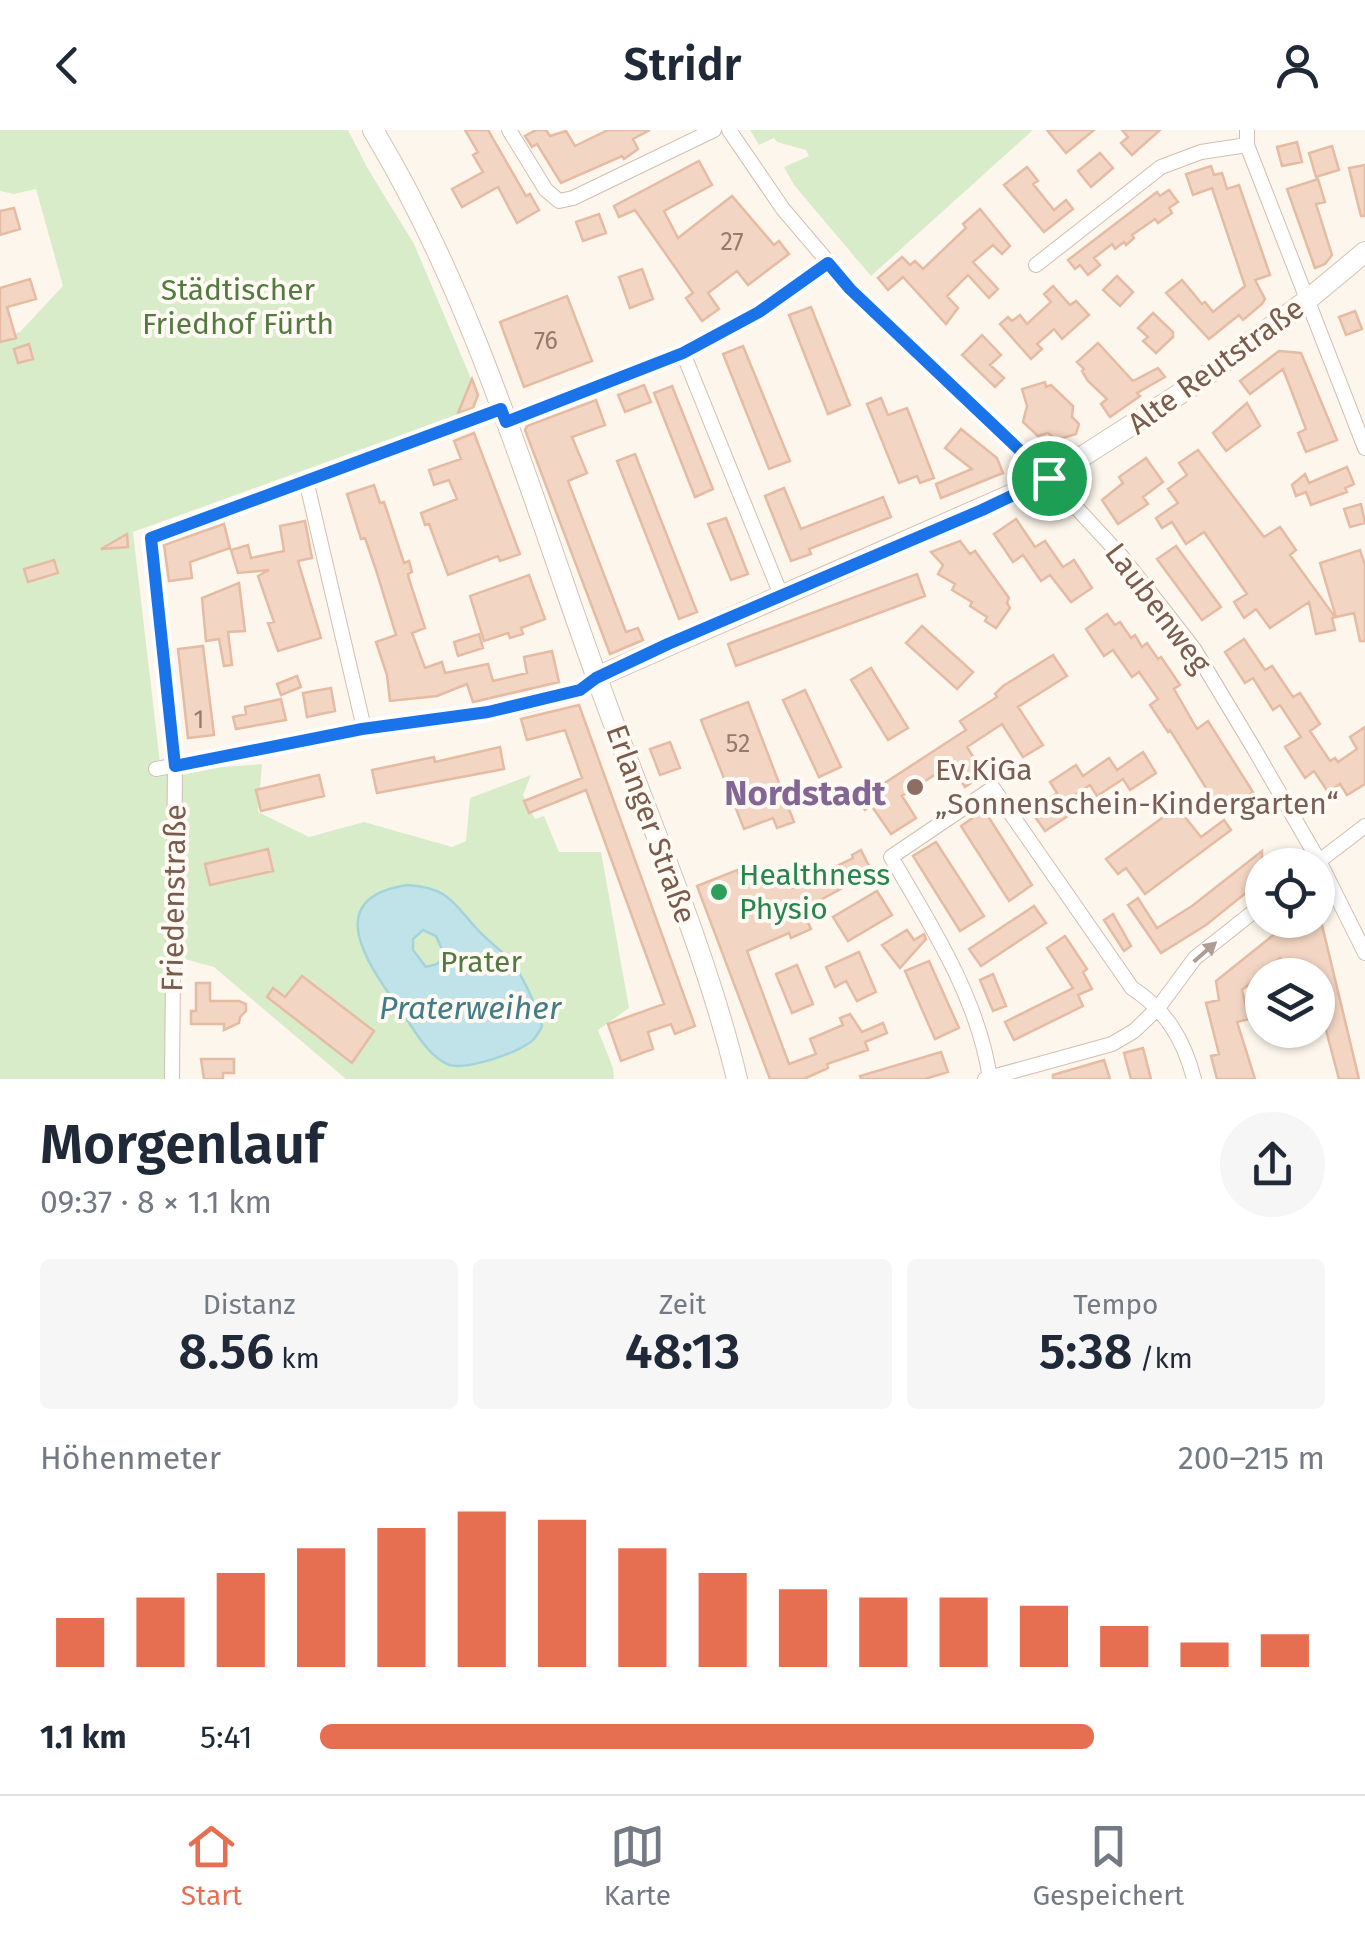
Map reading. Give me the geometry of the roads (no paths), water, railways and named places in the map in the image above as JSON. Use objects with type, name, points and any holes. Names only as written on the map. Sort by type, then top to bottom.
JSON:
[{"type":"main road","name":"Erlanger Straße","points":[[373,130],[436,248],[503,415],[680,901],[737,1079]]},
{"type":"main road","name":"Alte Reutstraße","points":[[596,678],[1049,478],[1192,386],[1365,252]]},
{"type":"street","points":[[509,130],[546,190],[559,202],[714,130]]},
{"type":"street","name":"Laubenweg","points":[[730,130],[784,209],[850,289],[1049,478],[1122,557],[1194,649],[1307,848]]},
{"type":"street","points":[[1036,265],[1162,167],[1247,137],[1306,301],[1365,448]]},
{"type":"street","points":[[364,728],[306,480],[683,353],[759,312],[828,263]]},
{"type":"street","points":[[683,353],[781,594]]},
{"type":"street","name":"Friedenstraße","points":[[172,1079],[175,766],[151,538],[306,480]]},
{"type":"street","name":"Alte Reutstraße","points":[[156,770],[364,728],[488,712],[580,690],[596,678]]},
{"type":"street","points":[[1194,1079],[1176,1032],[1158,1008],[1132,988],[994,788],[891,857],[949,956],[988,1060],[988,1079],[1112,1044],[1134,1031],[1158,1008],[1196,958],[1245,919]]},
{"type":"street","points":[[1335,850],[1365,826]]},
{"type":"street","name":"Laubenweg","points":[[1335,898],[1365,953]]},
{"type":"water","name":"Praterweiher","points":[[408,885],[422,887],[441,893],[455,904],[506,956],[523,980],[542,1026],[534,1039],[505,1055],[466,1065],[447,1064],[433,1054],[376,975],[359,936],[358,919],[365,904],[381,892]],"holes":[[[423,930],[436,936],[445,956],[426,967],[413,950],[413,939]]]},
{"type":"place","name":"Ev.KiGa „Sonnenschein-Kindergarten“","points":[[915,787]]},
{"type":"place","name":"Healthness Physio","points":[[719,892]]},
{"type":"district","name":"Nordstadt","points":[[805,793]]},
{"type":"park label","name":"Städtischer Friedhof Fürth","points":[[238,307]]},
{"type":"park label","name":"Prater","points":[[481,962]]}]
